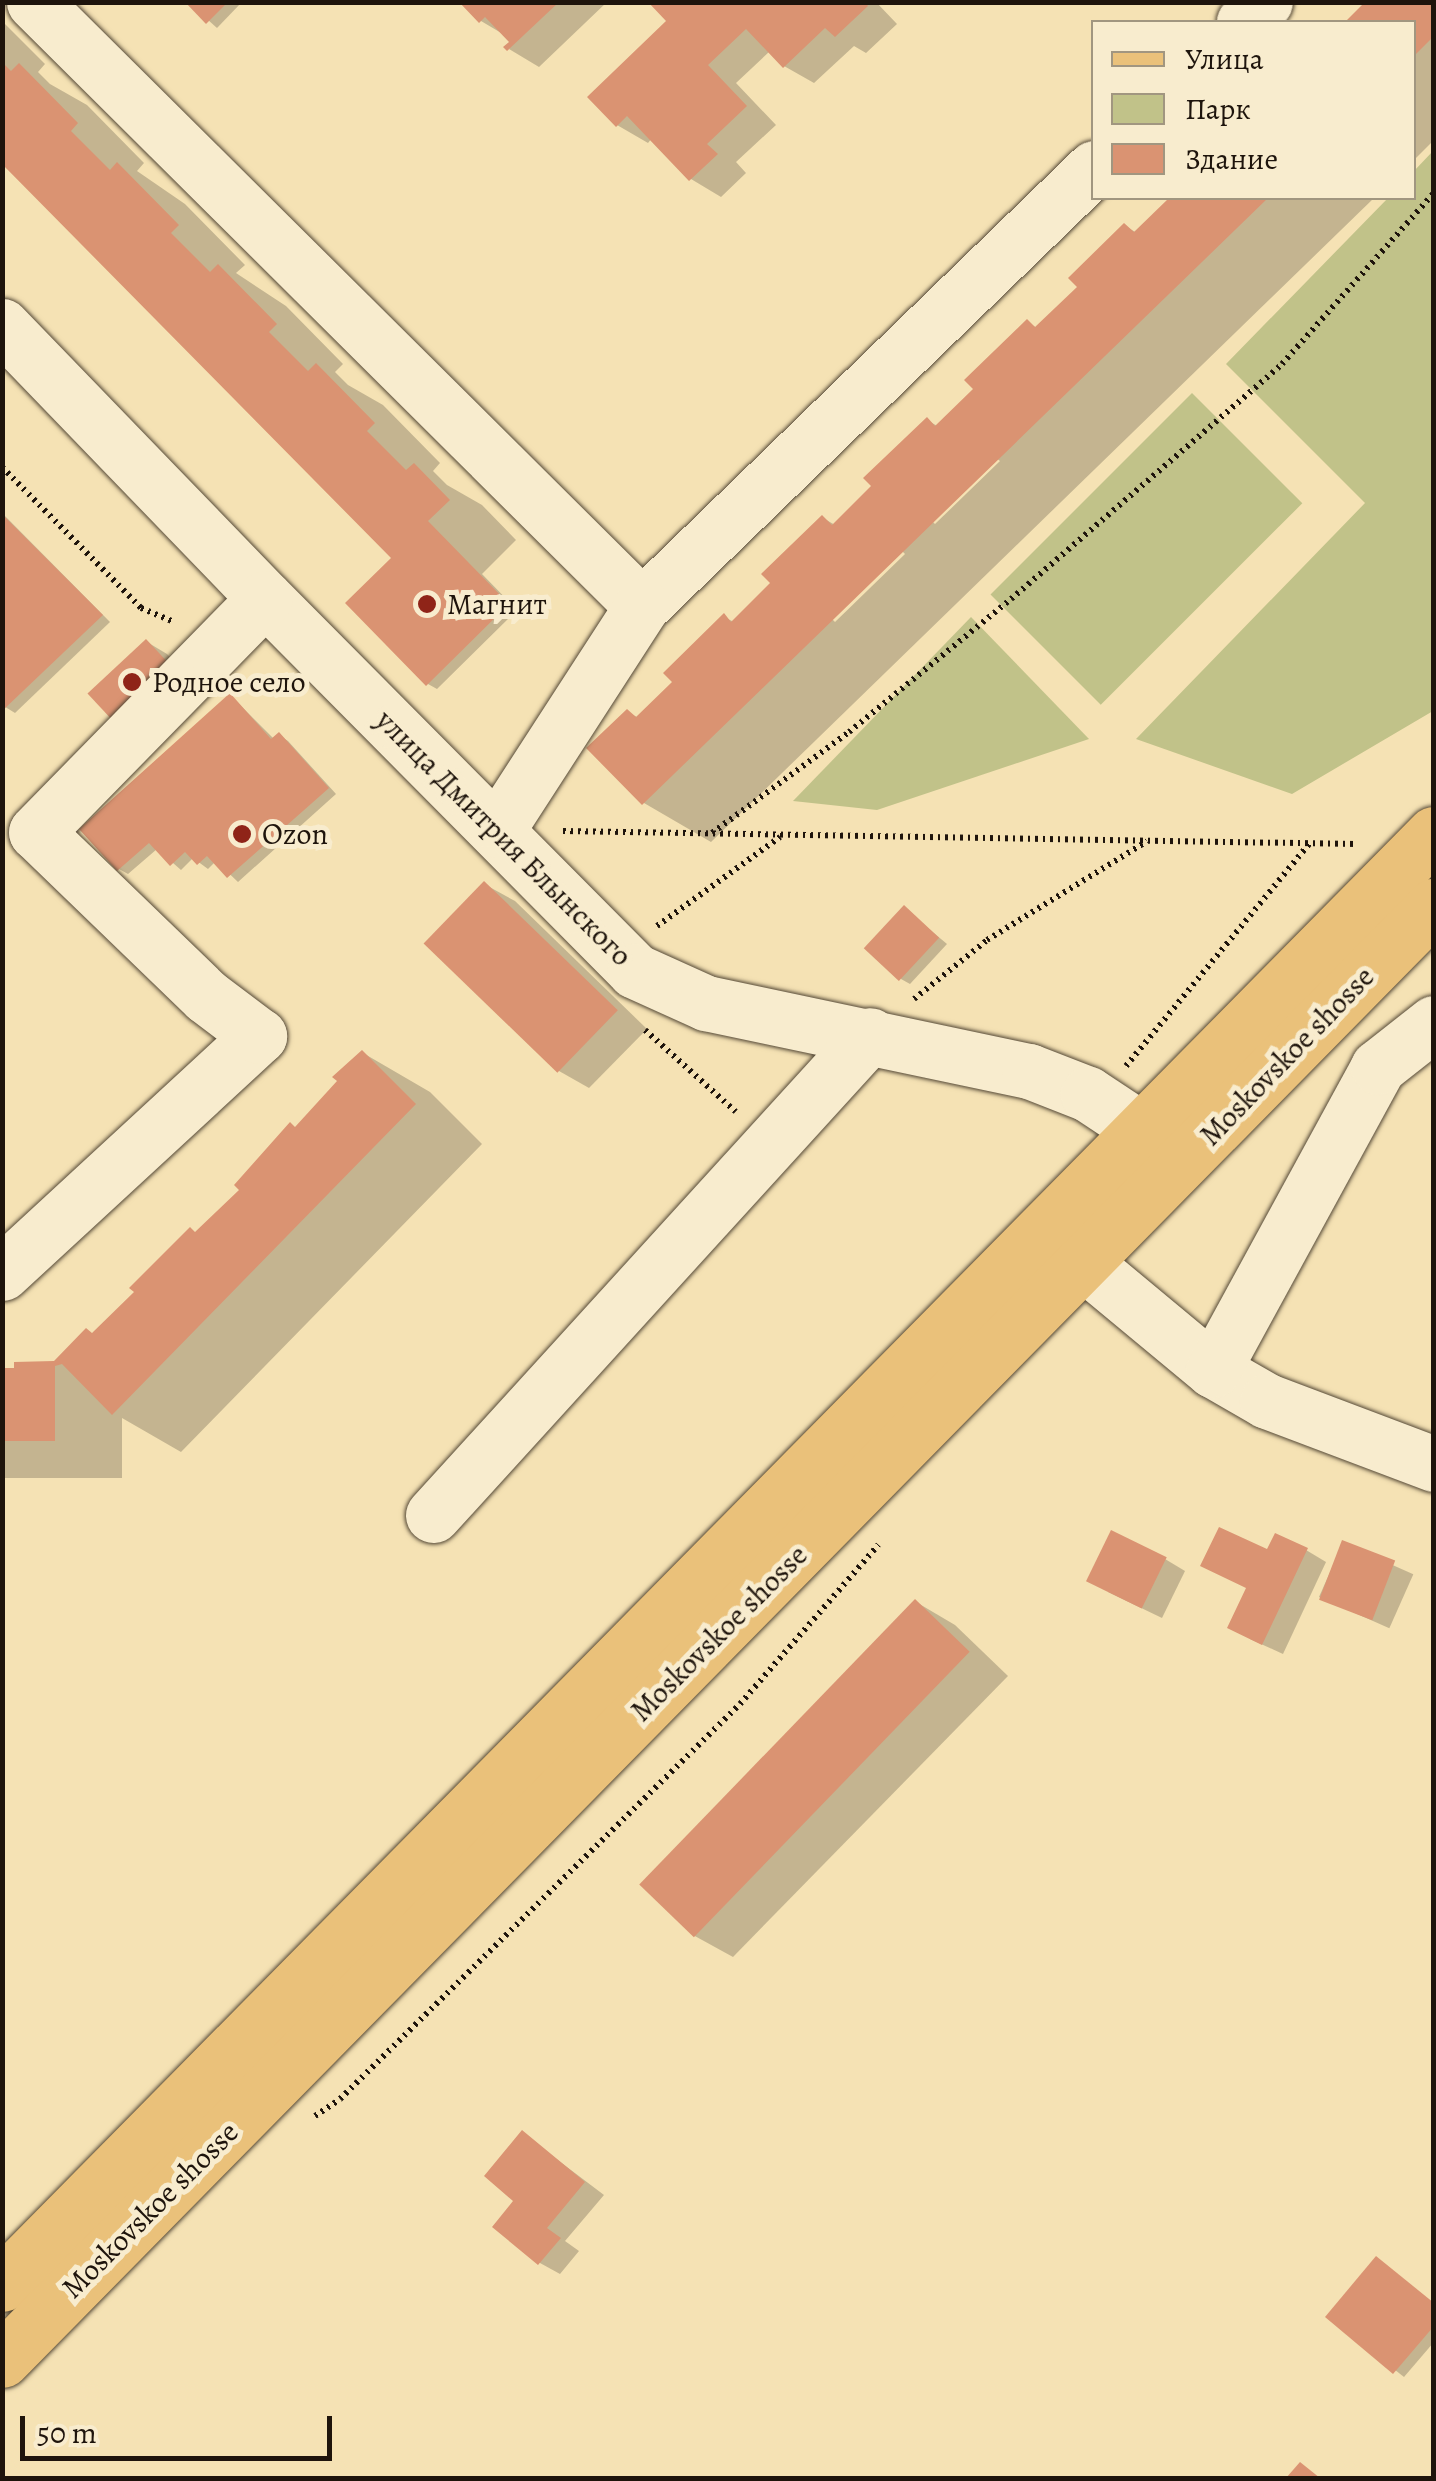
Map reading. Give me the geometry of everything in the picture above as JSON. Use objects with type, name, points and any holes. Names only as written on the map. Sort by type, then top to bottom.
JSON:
[{"type":"main road","name":"Moskovskoe shosse","points":[[2,2284],[1434,834]]},
{"type":"main road","name":"Moskovskoe shosse","points":[[2,2360],[1434,906]]},
{"type":"street","points":[[34,2],[642,606]]},
{"type":"street","points":[[1246,20],[1264,2]]},
{"type":"street","points":[[497,830],[642,606],[1091,171]]},
{"type":"street","name":"улица Дмитрия Блынского","points":[[2,326],[265,598],[636,970],[706,1004],[1029,1071],[1088,1094],[1186,1160]]},
{"type":"street","points":[[2,1273],[259,1036],[206,996],[19,836],[265,598]]},
{"type":"street","points":[[1320,1022],[1378,1067]]},
{"type":"street","points":[[1213,1370],[1378,1067],[1434,1023]]},
{"type":"street","points":[[433,1515],[870,1035]]},
{"type":"street","points":[[1084,1262],[1213,1370],[1267,1401],[1434,1464]]},
{"type":"path","points":[[712,833],[849,732],[996,612],[1282,364],[1434,193]]},
{"type":"path","points":[[497,830],[1364,844]]},
{"type":"path","points":[[620,954],[783,835]]},
{"type":"path","points":[[870,1035],[986,940],[1148,840]]},
{"type":"green space","points":[[1433,151],[1433,711],[1292,794],[1136,739],[1365,503],[1226,364],[1386,200],[1416,200],[1416,169]]},
{"type":"green space","points":[[1192,393],[1302,503],[1101,705],[990,595]]},
{"type":"green space","points":[[971,617],[1089,739],[877,810],[793,801]]},
{"type":"building","points":[[185,2],[228,2],[206,24]]},
{"type":"building","points":[[459,2],[559,2],[507,51],[503,47],[509,42],[485,17],[479,23]]},
{"type":"building","points":[[648,2],[865,2],[868,6],[835,37],[825,28],[783,68],[746,29],[708,65],[747,106],[707,144],[718,154],[689,181],[627,116],[616,127],[587,97],[666,21]]},
{"type":"building","points":[[1365,2],[1434,2],[1434,36],[1416,54],[1416,20],[1347,20]]},
{"type":"building","points":[[2,62],[11,71],[19,63],[78,123],[71,131],[110,170],[117,162],[179,225],[171,233],[210,272],[218,264],[277,324],[269,332],[308,371],[316,363],[375,423],[367,431],[406,470],[414,463],[450,500],[428,521],[509,604],[426,686],[345,603],[391,558],[2,164]]},
{"type":"building","points":[[1167,200],[1266,200],[642,805],[586,748],[627,709],[636,717],[672,682],[663,673],[724,613],[731,622],[770,583],[761,574],[822,515],[832,525],[871,486],[863,478],[927,417],[935,426],[973,389],[964,380],[1027,319],[1035,327],[1077,287],[1068,278],[1124,223],[1134,232]]},
{"type":"building","points":[[2,514],[103,615],[2,711]]},
{"type":"building","name":"Родное село","points":[[146,639],[175,670],[116,724],[87,694]]},
{"type":"building","points":[[230,693],[271,739],[279,732],[329,788],[227,878],[207,856],[197,865],[185,852],[170,866],[149,843],[117,871],[79,829]]},
{"type":"building","points":[[484,881],[618,1010],[557,1073],[424,944]]},
{"type":"building","points":[[904,905],[939,938],[899,981],[864,948]]},
{"type":"building","points":[[362,1050],[416,1104],[112,1415],[62,1364],[55,1366],[55,1441],[2,1441],[2,1368],[14,1368],[14,1362],[54,1361],[86,1328],[92,1333],[134,1292],[129,1288],[190,1227],[195,1232],[239,1190],[234,1185],[290,1122],[295,1127],[337,1081],[332,1077]]},
{"type":"building","points":[[1219,1527],[1267,1549],[1275,1533],[1308,1548],[1262,1645],[1227,1628],[1246,1588],[1200,1566]]},
{"type":"building","points":[[1111,1530],[1167,1557],[1142,1608],[1086,1581]]},
{"type":"building","points":[[1342,1540],[1395,1560],[1372,1620],[1319,1600]]},
{"type":"building","points":[[915,1599],[970,1652],[694,1937],[639,1885]]},
{"type":"building","points":[[522,2130],[585,2182],[547,2228],[561,2238],[538,2265],[492,2227],[513,2201],[484,2176]]},
{"type":"building","points":[[1376,2256],[1434,2303],[1434,2326],[1393,2374],[1325,2317]]},
{"type":"building","points":[[1300,2462],[1320,2478],[1286,2478]]},
{"type":"place","name":"Магнит","points":[[427,604]]},
{"type":"place","name":"Родное село","points":[[132,682]]},
{"type":"place","name":"Ozon","points":[[242,834]]}]
